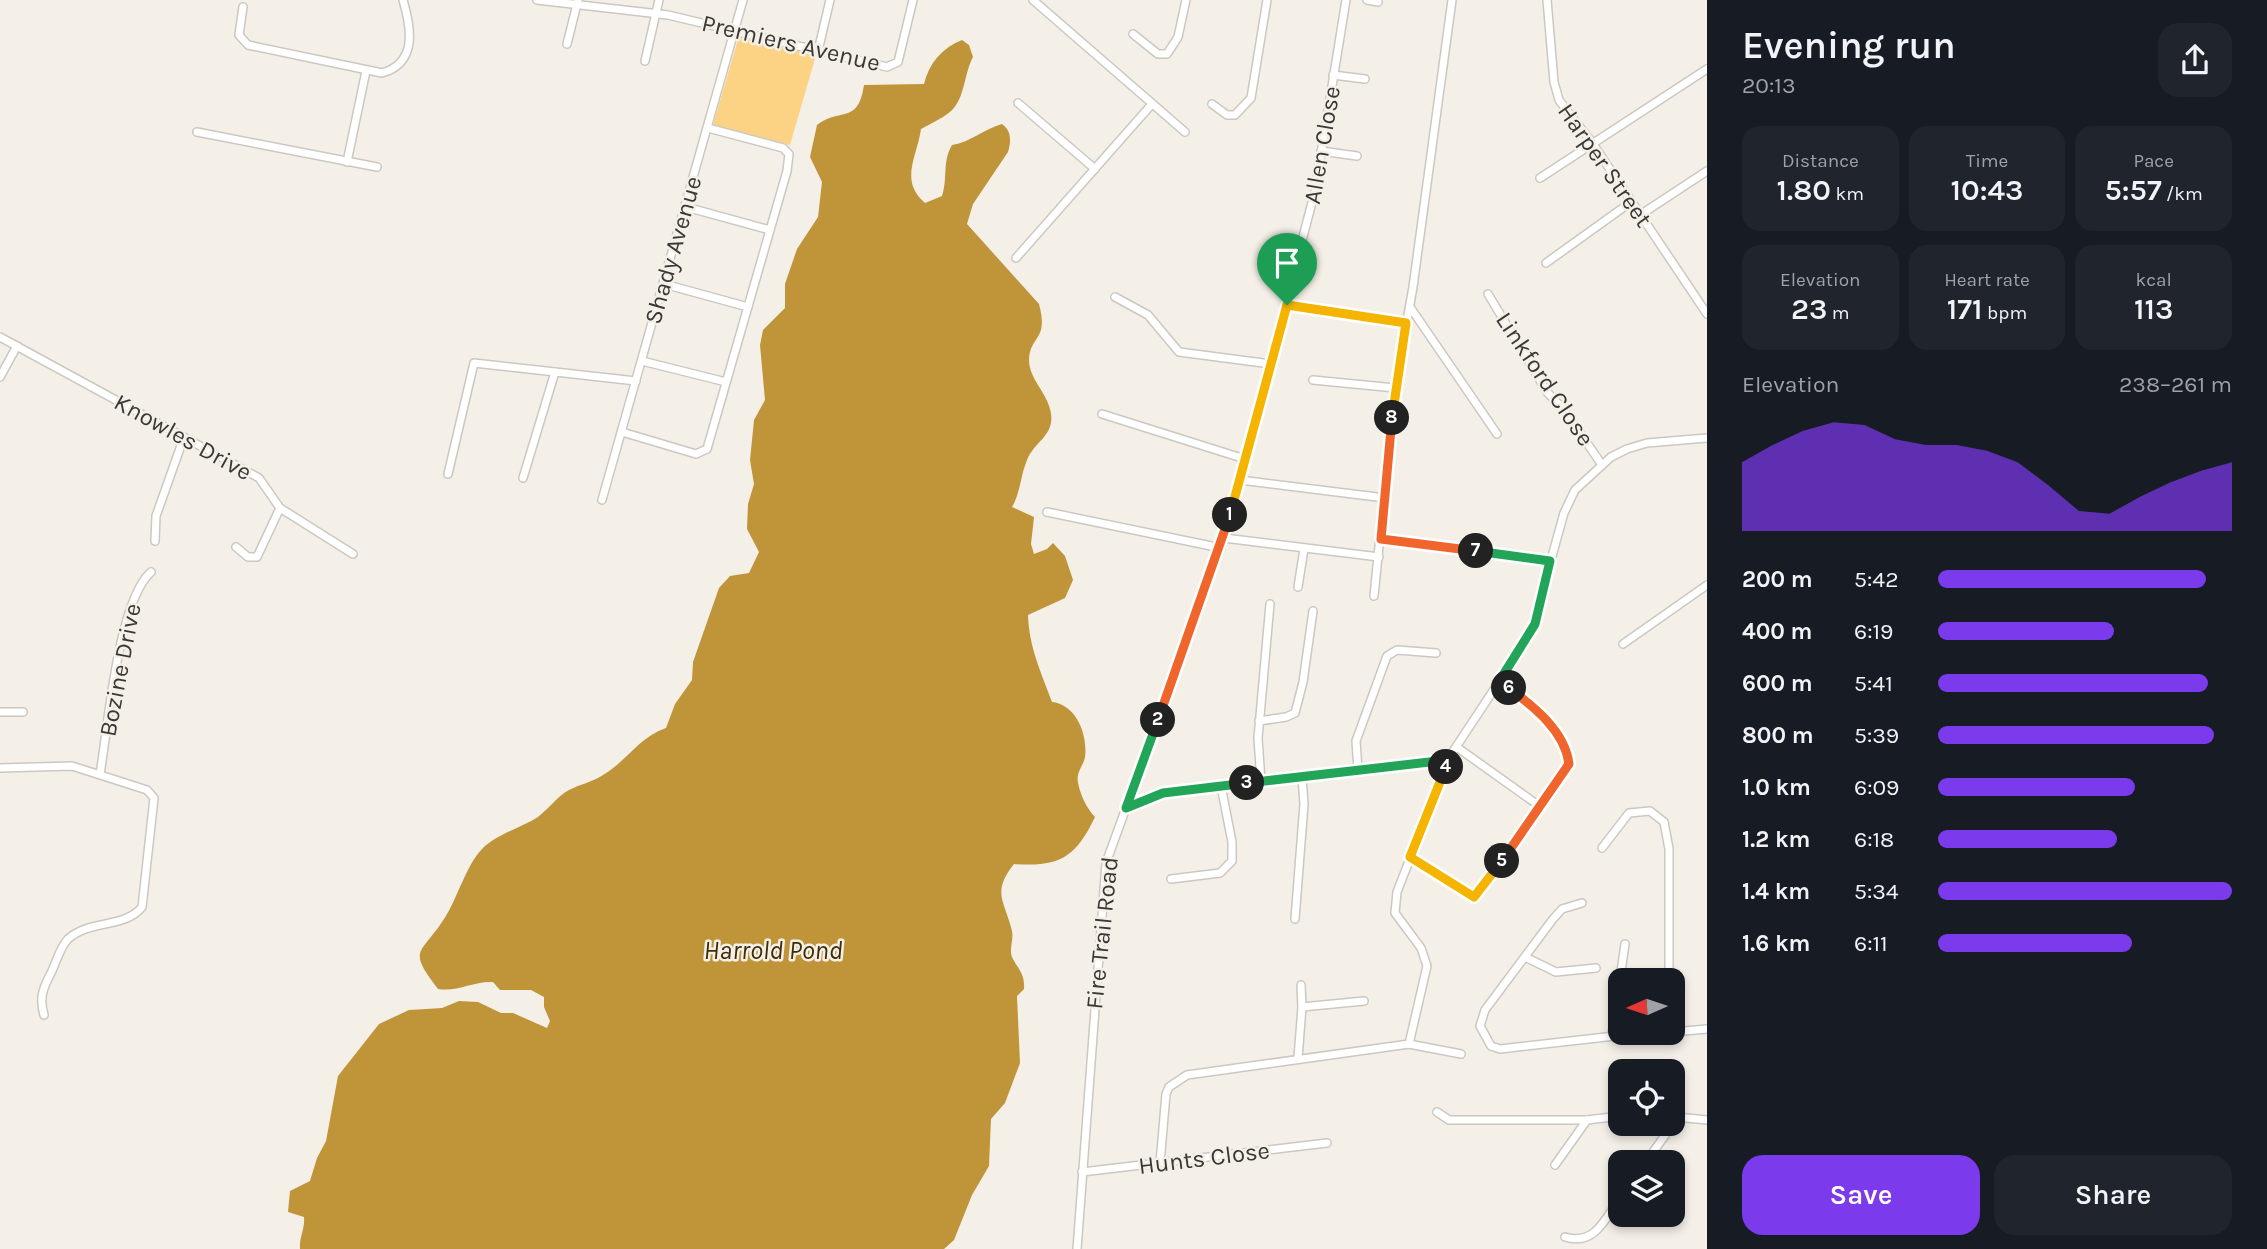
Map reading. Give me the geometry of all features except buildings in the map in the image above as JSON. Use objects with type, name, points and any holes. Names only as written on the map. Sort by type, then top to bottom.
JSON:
[{"type":"street","points":[[243,6],[240,35],[248,45],[382,73],[394,69],[408,50],[411,31],[402,0]]},
{"type":"street","name":"Premiers Avenue","points":[[537,0],[656,13],[878,66],[894,66],[898,62],[913,0]]},
{"type":"street","points":[[645,61],[659,0]]},
{"type":"street","name":"Shady Avenue","points":[[602,500],[743,0]]},
{"type":"street","points":[[818,51],[830,0]]},
{"type":"street","points":[[1033,0],[1185,132]]},
{"type":"street","points":[[1133,34],[1158,54],[1167,54],[1178,37],[1185,0]]},
{"type":"street","points":[[1212,104],[1227,115],[1235,115],[1251,98],[1267,0]]},
{"type":"street","name":"Allen Close","points":[[1126,808],[1221,548],[1240,480],[1287,305],[1321,151],[1346,0]]},
{"type":"street","points":[[1367,0],[1378,2]]},
{"type":"street","points":[[1374,596],[1395,388],[1410,307],[1452,0]]},
{"type":"street","name":"Harper Street","points":[[1547,0],[1556,92],[1707,314]]},
{"type":"street","points":[[567,44],[577,3]]},
{"type":"street","points":[[1540,178],[1707,69]]},
{"type":"street","points":[[347,162],[366,71]]},
{"type":"street","points":[[1334,75],[1365,79]]},
{"type":"street","points":[[1018,103],[1095,169]]},
{"type":"street","points":[[1016,258],[1152,104]]},
{"type":"street","points":[[622,432],[701,454],[707,449],[787,171],[788,151],[708,128]]},
{"type":"street","points":[[197,132],[377,167]]},
{"type":"street","points":[[1321,151],[1357,156]]},
{"type":"street","points":[[1640,215],[1707,171]]},
{"type":"street","points":[[1546,263],[1631,202]]},
{"type":"street","points":[[686,207],[770,230]]},
{"type":"street","points":[[664,284],[748,307]]},
{"type":"street","name":"Linkford Close","points":[[1488,294],[1547,392],[1565,411],[1602,465]]},
{"type":"street","points":[[1115,297],[1148,314],[1179,352],[1271,364]]},
{"type":"street","points":[[1287,305],[1406,323]]},
{"type":"street","points":[[1410,307],[1497,435]]},
{"type":"street","name":"Knowles Drive","points":[[0,337],[259,478],[280,508],[353,554]]},
{"type":"street","points":[[0,377],[17,346]]},
{"type":"street","points":[[642,361],[726,382]]},
{"type":"street","points":[[447,474],[474,363],[636,381]]},
{"type":"street","points":[[523,478],[555,372]]},
{"type":"street","points":[[1313,380],[1395,388]]},
{"type":"street","points":[[1102,414],[1159,435],[1245,459]]},
{"type":"street","points":[[155,541],[156,516],[184,437]]},
{"type":"street","points":[[1126,808],[1163,793],[1438,761],[1450,756],[1458,748],[1535,624],[1550,561],[1571,497],[1602,465],[1621,451],[1641,444],[1707,438]]},
{"type":"street","points":[[1240,480],[1385,498]]},
{"type":"street","points":[[236,547],[248,557],[257,557],[280,508]]},
{"type":"street","points":[[1047,512],[1221,548]]},
{"type":"street","points":[[1224,538],[1379,557]]},
{"type":"street","points":[[1381,539],[1550,561]]},
{"type":"street","points":[[1298,587],[1304,549]]},
{"type":"street","name":"Bozine Drive","points":[[100,774],[127,618],[141,581],[151,572]]},
{"type":"street","points":[[1623,644],[1707,585]]},
{"type":"street","points":[[1261,781],[1259,721],[1270,604]]},
{"type":"street","points":[[1259,721],[1295,713],[1303,682],[1313,611]]},
{"type":"street","points":[[1358,770],[1356,741],[1387,656],[1397,650],[1436,653]]},
{"type":"street","points":[[1410,857],[1474,897],[1569,764],[1567,754],[1540,712],[1500,680]]},
{"type":"street","points":[[0,712],[23,712]]},
{"type":"street","points":[[1458,748],[1538,805]]},
{"type":"street","points":[[1409,1044],[1427,966],[1422,948],[1395,913],[1397,892],[1450,756]]},
{"type":"street","points":[[0,768],[60,765],[100,774],[146,790],[154,798],[144,903],[133,915],[96,924],[66,941],[43,988],[41,1004],[44,1015]]},
{"type":"street","points":[[1295,919],[1304,804],[1302,777]]},
{"type":"street","points":[[1171,879],[1220,873],[1232,861],[1232,842],[1221,786]]},
{"type":"street","name":"Fire Trail Road","points":[[1077,1249],[1102,894],[1106,863],[1119,821],[1126,808]]},
{"type":"street","points":[[1602,848],[1629,813],[1650,811],[1664,822],[1669,849],[1669,968]]},
{"type":"street","points":[[1582,903],[1562,909],[1485,1010],[1480,1026],[1491,1046],[1510,1049],[1608,1037]]},
{"type":"street","points":[[1621,968],[1625,944]]},
{"type":"street","points":[[1525,957],[1556,972],[1596,968]]},
{"type":"street","points":[[1298,1058],[1301,985]]},
{"type":"street","points":[[1302,1007],[1364,1001]]},
{"type":"street","points":[[1685,1032],[1707,1029]]},
{"type":"street","points":[[1160,1163],[1166,1094],[1177,1079],[1298,1058],[1409,1044],[1461,1054]]},
{"type":"street","points":[[1437,1112],[1449,1120],[1587,1120],[1608,1117]]},
{"type":"street","points":[[1685,1118],[1707,1120]]},
{"type":"street","points":[[1555,1165],[1587,1120]]},
{"type":"street","name":"Hunts Close","points":[[1082,1172],[1327,1143]]},
{"type":"street","points":[[1565,1237],[1578,1241],[1591,1236],[1608,1214]]},
{"type":"shaded area","points":[[739,36],[816,55],[790,145],[713,125]]},
{"type":"water","name":"Harrold Pond","points":[[962,40],[969,45],[973,57],[959,101],[950,112],[921,129],[911,177],[917,195],[925,203],[942,196],[947,158],[952,145],[1002,124],[1008,130],[1008,152],[973,204],[967,224],[1039,304],[1042,325],[1029,360],[1032,373],[1048,403],[1051,418],[1048,431],[1027,460],[1012,507],[1034,517],[1031,544],[1034,554],[1047,549],[1053,543],[1065,556],[1073,580],[1065,598],[1028,615],[1029,627],[1036,659],[1052,702],[1067,708],[1082,730],[1085,757],[1078,783],[1084,801],[1095,817],[1080,842],[1064,857],[1042,864],[1014,864],[1003,882],[1001,890],[1012,934],[1012,956],[1024,980],[1024,989],[1017,996],[1020,1063],[1005,1103],[991,1119],[989,1166],[972,1195],[954,1240],[944,1249],[300,1249],[304,1217],[288,1212],[290,1191],[310,1181],[326,1141],[338,1076],[379,1024],[409,1010],[442,1008],[459,1001],[478,1002],[501,1013],[513,1013],[547,1028],[550,1021],[544,1007],[544,997],[531,990],[500,990],[493,982],[438,989],[422,966],[420,952],[449,911],[471,865],[482,849],[500,836],[538,817],[565,792],[603,775],[648,737],[666,728],[675,704],[692,680],[693,662],[719,588],[730,576],[749,573],[759,552],[747,529],[748,504],[754,484],[750,460],[754,420],[765,400],[760,345],[763,330],[785,308],[785,284],[797,249],[818,217],[822,182],[810,157],[817,125],[858,106],[864,85],[924,84],[937,57]]},
{"type":"route","points":[[1287,305],[1406,323],[1395,388],[1381,539],[1550,561],[1535,624],[1500,680],[1540,712],[1562,744],[1569,764],[1562,777],[1538,805],[1487,883],[1474,897],[1465,894],[1410,857],[1450,756],[1438,761],[1163,793],[1126,808],[1224,538],[1287,305]]}]
